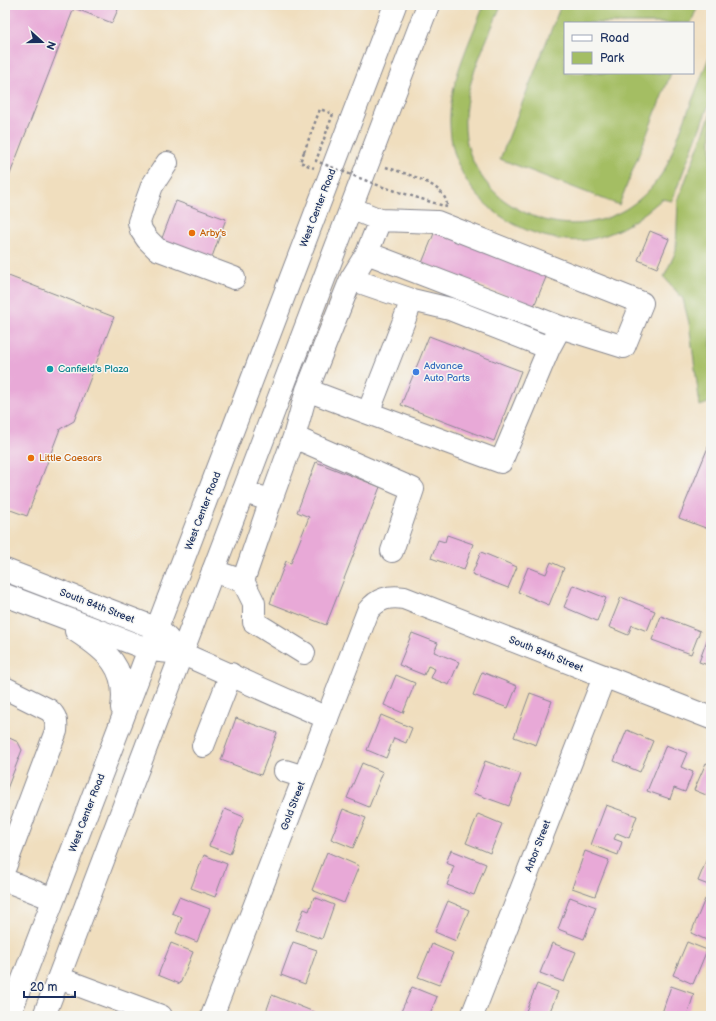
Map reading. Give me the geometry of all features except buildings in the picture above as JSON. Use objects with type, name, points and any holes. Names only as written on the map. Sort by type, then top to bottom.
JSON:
[{"type":"main road","name":"West Center Road","points":[[9,1016],[395,5]]},
{"type":"main road","points":[[44,1016],[428,5]]},
{"type":"main road","points":[[167,163],[152,186],[139,222],[141,230],[147,239],[157,249],[234,278]]},
{"type":"main road","points":[[351,208],[380,220],[437,222],[642,303],[624,347],[560,327],[367,253]]},
{"type":"main road","points":[[242,581],[294,437],[307,390],[351,278],[367,253],[380,220]]},
{"type":"main road","points":[[351,278],[412,300],[450,309],[549,348]]},
{"type":"main road","points":[[368,414],[412,300]]},
{"type":"main road","points":[[307,390],[368,414],[501,462],[549,348],[560,327]]},
{"type":"main road","points":[[294,437],[413,489],[392,551]]},
{"type":"main road","points":[[243,492],[271,500]]},
{"type":"main road","name":"South 84th Street","points":[[5,570],[158,629],[181,653]]},
{"type":"main road","points":[[213,571],[242,581],[254,603],[254,622],[304,654]]},
{"type":"main road","name":"South 84th Street","points":[[5,595],[150,650],[181,653],[327,718]]},
{"type":"main road","name":"South 84th Street","points":[[379,600],[394,596],[404,598],[711,718]]},
{"type":"main road","name":"Gold Street","points":[[212,1016],[294,774],[327,718],[368,611],[379,600]]},
{"type":"main road","points":[[39,608],[96,644],[112,661],[123,680],[124,690],[119,730]]},
{"type":"main road","points":[[202,746],[231,674]]},
{"type":"main road","name":"Arbor Street","points":[[472,1016],[604,676]]},
{"type":"main road","points":[[5,688],[49,710],[54,714],[57,722],[56,730],[5,867]]},
{"type":"main road","points":[[5,880],[54,900]]},
{"type":"main road","points":[[59,978],[161,1016]]},
{"type":"path","points":[[304,152],[320,109],[333,114],[316,161],[380,186],[447,207],[446,198],[441,191],[433,186],[369,160]]},
{"type":"green space","points":[[484,5],[501,5],[481,53],[466,104],[466,138],[472,160],[484,180],[508,203],[539,218],[561,223],[582,223],[602,220],[621,212],[639,200],[654,184],[667,165],[711,52],[711,99],[672,201],[662,199],[645,213],[618,230],[597,238],[575,241],[544,236],[525,230],[492,210],[479,197],[467,182],[458,165],[450,126],[450,110],[452,95],[461,64]]},
{"type":"green space","points":[[561,5],[698,5],[691,22],[564,22],[564,74],[671,74],[619,205],[500,159]]},
{"type":"green space","points":[[711,113],[711,402],[700,406],[689,323],[683,299],[664,277],[676,251],[678,200]]},
{"type":"place","name":"Arby's","points":[[192,233]]},
{"type":"place","name":"Canfield's Plaza","points":[[50,369]]},
{"type":"place","name":"Advance Auto Parts","points":[[416,372]]},
{"type":"place","name":"Little Caesars","points":[[31,458]]}]
